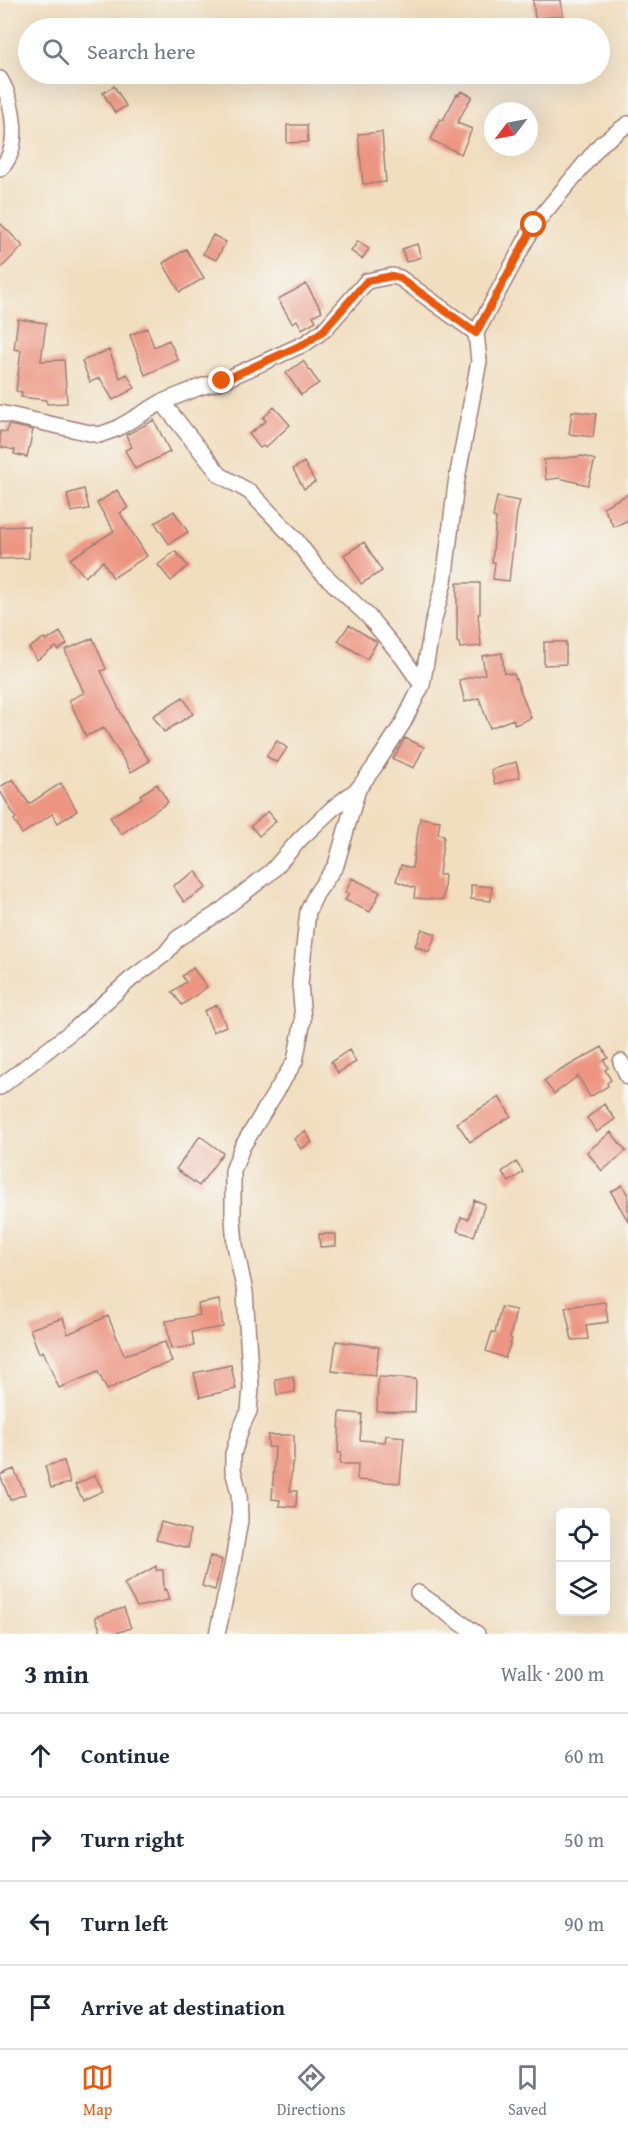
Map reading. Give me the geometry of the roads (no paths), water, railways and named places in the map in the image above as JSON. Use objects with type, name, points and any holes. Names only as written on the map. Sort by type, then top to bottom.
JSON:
[{"type":"street","points":[[0,79],[11,108],[13,127],[12,148],[5,164],[0,169]]},
{"type":"street","points":[[217,1634],[238,1536],[239,1493],[233,1470],[233,1454],[249,1411],[251,1388],[245,1292],[234,1228],[233,1171],[242,1147],[295,1061],[303,1020],[300,983],[308,911],[316,894],[336,865],[358,789],[403,723],[423,686],[433,624],[444,582],[456,484],[479,361],[476,333],[534,225],[601,144],[628,124]]},
{"type":"street","points":[[0,413],[99,435],[116,429],[162,402],[222,381],[306,343],[324,330],[367,281],[380,278],[392,276],[400,278],[476,333]]},
{"type":"street","points":[[162,402],[220,475],[250,492],[296,540],[317,568],[368,616],[423,686]]},
{"type":"street","points":[[0,1087],[76,1028],[131,979],[165,954],[178,938],[217,914],[272,871],[300,839],[333,808],[358,789]]},
{"type":"street","points":[[621,1062],[628,1077]]},
{"type":"street","points":[[418,1593],[477,1634]]}]
